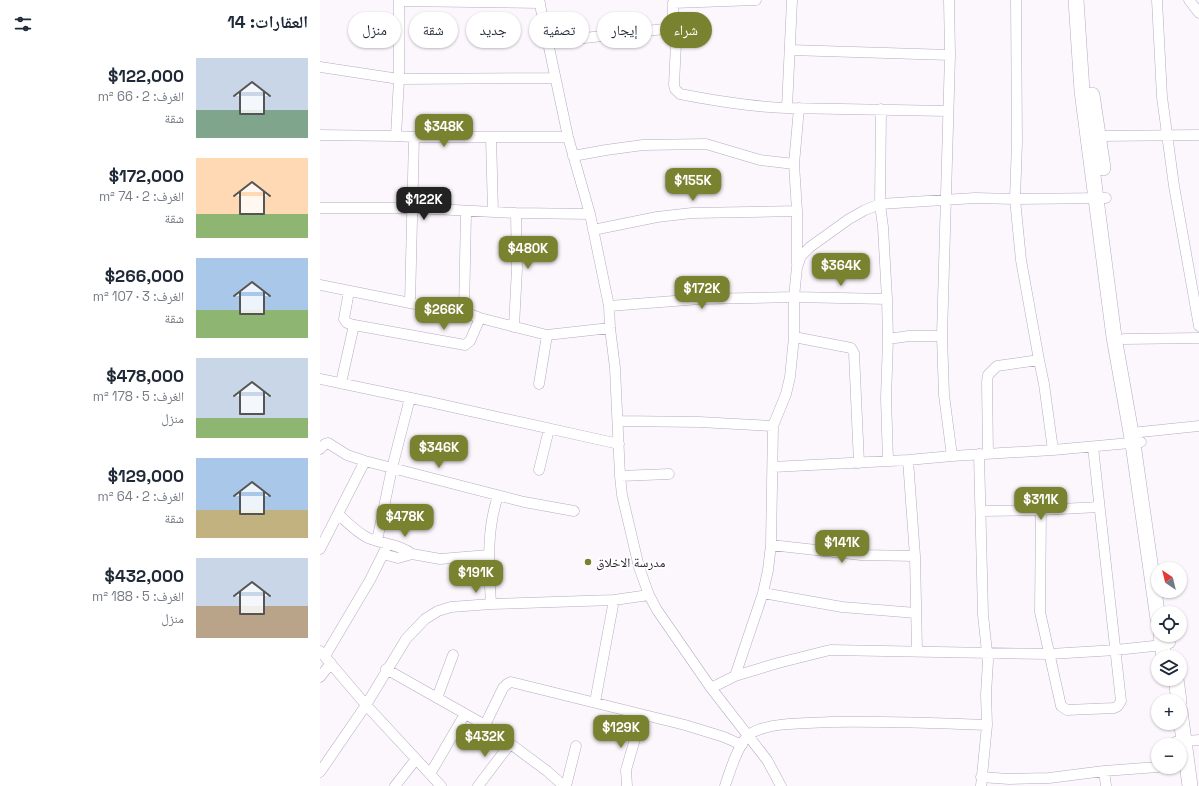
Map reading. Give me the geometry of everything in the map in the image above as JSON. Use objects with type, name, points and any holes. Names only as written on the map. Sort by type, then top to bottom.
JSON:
[{"type":"highway","points":[[1076,0],[1082,91],[1124,340],[1156,606]]},
{"type":"highway","points":[[1085,0],[1092,90],[1099,136],[1101,197],[1114,337],[1136,438],[1159,562]]},
{"type":"highway","points":[[1182,774],[1182,786]]},
{"type":"highway","points":[[1185,774],[1190,786]]},
{"type":"street","points":[[673,2],[756,0]]},
{"type":"street","points":[[787,108],[792,0]]},
{"type":"street","points":[[949,0],[950,55],[942,336],[944,396],[952,456]]},
{"type":"street","points":[[1016,0],[1017,142],[1015,199],[1021,260],[1044,384],[1053,450]]},
{"type":"street","points":[[1157,0],[1162,97],[1167,136],[1174,186],[1199,326]]},
{"type":"street","points":[[1189,0],[1199,14]]},
{"type":"street","points":[[396,136],[399,79],[399,1],[539,2],[542,12]]},
{"type":"street","points":[[589,37],[660,29]]},
{"type":"street","points":[[550,48],[568,137],[590,214],[608,306],[615,360],[620,476],[626,516],[639,567],[649,595],[657,610],[711,688],[767,760],[781,786]]},
{"type":"street","points":[[676,48],[674,85],[675,89],[680,94],[734,104],[766,107],[948,110]]},
{"type":"street","points":[[790,50],[950,55]]},
{"type":"street","points":[[320,67],[399,79],[555,78]]},
{"type":"street","points":[[735,676],[763,593],[771,545],[773,426],[786,394],[790,377],[794,338],[794,296],[797,267],[797,211],[794,164],[800,108]]},
{"type":"street","points":[[881,109],[880,204],[883,227],[887,299],[888,339],[886,398],[888,462]]},
{"type":"street","points":[[320,135],[396,136],[414,138],[568,137]]},
{"type":"street","points":[[1099,136],[1199,135]]},
{"type":"street","points":[[491,137],[494,212]]},
{"type":"street","points":[[410,304],[414,138]]},
{"type":"street","points":[[573,156],[643,145],[706,144],[760,160],[794,164]]},
{"type":"street","points":[[797,267],[801,256],[810,247],[849,219],[880,204],[975,198],[1015,199],[1101,197]]},
{"type":"street","points":[[320,208],[413,208],[466,212],[590,214]]},
{"type":"street","points":[[593,230],[657,217],[692,213],[797,211]]},
{"type":"street","points":[[464,312],[466,212]]},
{"type":"street","points":[[514,327],[517,268],[516,213]]},
{"type":"street","points":[[320,285],[410,304],[464,312],[480,318],[547,336],[610,328]]},
{"type":"street","points":[[349,291],[344,319],[346,323],[354,325],[465,345],[470,341],[480,318]]},
{"type":"street","points":[[608,306],[700,299],[794,296],[887,299]]},
{"type":"street","points":[[341,383],[354,325]]},
{"type":"street","points":[[539,384],[547,336]]},
{"type":"street","points":[[888,339],[909,336],[942,336]]},
{"type":"street","points":[[794,338],[851,348],[854,353],[859,463]]},
{"type":"street","points":[[1124,340],[1199,338]]},
{"type":"street","points":[[1039,360],[997,366],[988,375],[987,382],[981,511],[983,615],[987,653],[987,725],[981,782],[1008,783],[1104,771],[1151,768]]},
{"type":"street","points":[[320,379],[619,444]]},
{"type":"street","points":[[377,541],[392,468],[410,398]]},
{"type":"street","points":[[618,421],[699,422],[773,426]]},
{"type":"street","points":[[773,467],[888,462],[952,456],[1093,447],[1199,426]]},
{"type":"street","points":[[539,470],[549,429]]},
{"type":"street","points":[[320,449],[328,443],[347,454],[365,461],[498,496],[574,512]]},
{"type":"street","points":[[1041,510],[1039,606],[1061,706],[1067,710],[1114,708],[1118,706],[1121,701],[1093,447]]},
{"type":"street","points":[[908,460],[915,556],[916,651]]},
{"type":"street","points":[[320,549],[365,461]]},
{"type":"street","points":[[620,476],[669,474]]},
{"type":"street","points":[[491,604],[489,555],[491,527],[498,496]]},
{"type":"street","points":[[981,511],[1099,507]]},
{"type":"street","points":[[338,514],[359,532],[377,541],[406,550],[412,554],[440,559],[489,555]]},
{"type":"street","points":[[320,677],[325,657],[370,580],[387,544]]},
{"type":"street","points":[[771,545],[861,555],[915,556]]},
{"type":"street","points":[[383,554],[398,558],[412,554]]},
{"type":"street","points":[[763,593],[842,607],[916,613]]},
{"type":"street","points":[[320,772],[366,704],[386,669],[406,639],[425,619],[438,611],[452,607],[491,604],[614,600],[649,595]]},
{"type":"street","points":[[595,702],[614,600]]},
{"type":"street","points":[[711,688],[735,676],[830,650],[1050,654],[1167,645]]},
{"type":"street","points":[[437,698],[453,655]]},
{"type":"street","points":[[325,657],[441,786]]},
{"type":"street","points":[[386,669],[485,725],[565,786],[576,746]]},
{"type":"street","points":[[485,725],[503,688],[511,682],[685,725],[724,737],[742,745]]},
{"type":"street","points":[[430,774],[465,714]]},
{"type":"street","points":[[627,786],[626,770],[642,715]]},
{"type":"street","points":[[725,786],[735,757],[748,735],[760,729],[803,723],[875,721],[987,725]]},
{"type":"street","points":[[478,786],[510,744]]},
{"type":"street","points":[[395,786],[416,759]]},
{"type":"street","points":[[1104,771],[1106,786]]},
{"type":"place","name":"مدرسة الاخلاق","points":[[588,562]]}]
